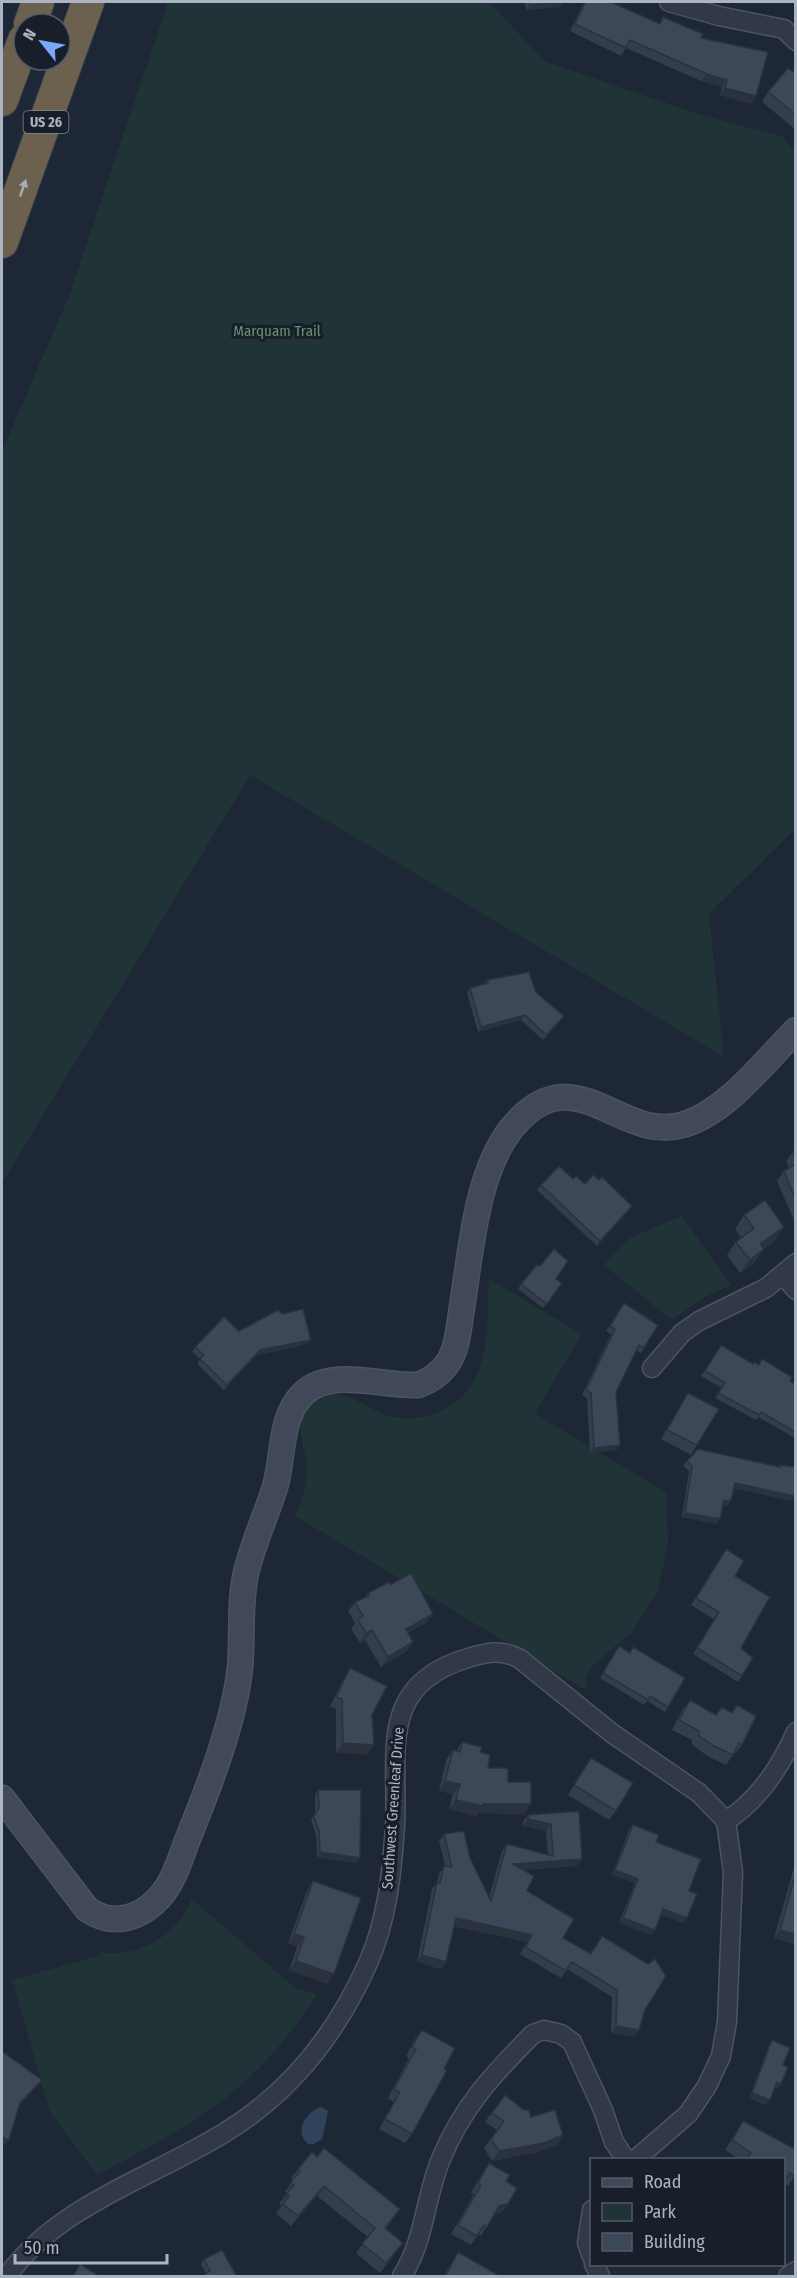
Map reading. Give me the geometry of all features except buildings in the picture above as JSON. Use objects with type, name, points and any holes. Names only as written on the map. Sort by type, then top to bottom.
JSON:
[{"type":"highway","name":"US 26","points":[[2,242],[88,2]]},
{"type":"highway","points":[[2,100],[12,72]]},
{"type":"main road","points":[[2,1798],[87,1909],[96,1915],[105,1919],[130,1918],[141,1913],[161,1896],[179,1861],[208,1789],[235,1694],[240,1667],[246,1573],[275,1486],[286,1426],[296,1402],[314,1386],[335,1380],[418,1385],[428,1381],[448,1364],[457,1337],[470,1259],[490,1164],[510,1130],[538,1104],[559,1098],[579,1098],[650,1126],[678,1126],[715,1110],[795,1030]]},
{"type":"street","points":[[669,2],[719,16],[784,29],[795,41]]},
{"type":"street","points":[[652,1368],[682,1333],[699,1321],[766,1288],[789,1269],[795,1290]]},
{"type":"street","name":"Southwest Greenleaf Drive","points":[[7,2277],[46,2236],[99,2199],[242,2122],[291,2082],[315,2052],[351,1999],[369,1961],[380,1928],[393,1857],[396,1730],[405,1706],[413,1693],[434,1673],[461,1660],[487,1652],[511,1654],[614,1734],[699,1793],[726,1821]]},
{"type":"street","points":[[637,2158],[688,2114],[707,2086],[720,2056],[727,2022],[733,1872],[726,1821],[762,1791],[789,1749],[795,1732]]},
{"type":"street","points":[[402,2277],[419,2241],[440,2160],[471,2101],[533,2034],[544,2030],[561,2034],[572,2042],[603,2110],[614,2142],[625,2158]]},
{"type":"street","points":[[590,2218],[587,2243],[590,2254]]},
{"type":"street","points":[[788,2277],[795,2271]]},
{"type":"green space","name":"Marquam Trail","points":[[168,2],[489,2],[546,62],[702,115],[783,137],[795,152],[795,829],[709,914],[724,1057],[250,775],[2,1183],[2,451],[69,296]]},
{"type":"green space","points":[[682,1216],[731,1285],[703,1298],[672,1320],[604,1265],[629,1238]]},
{"type":"green space","points":[[489,1279],[582,1334],[535,1414],[667,1493],[668,1546],[657,1593],[632,1632],[591,1667],[586,1679],[586,1690],[295,1516],[305,1490],[307,1464],[300,1429],[303,1413],[308,1406],[320,1397],[335,1394],[348,1397],[386,1415],[414,1418],[428,1416],[454,1404],[473,1383],[479,1370],[486,1337]]},
{"type":"green space","points":[[192,1899],[295,1988],[317,1994],[294,2028],[270,2056],[246,2081],[221,2102],[164,2139],[97,2175],[50,2112],[12,1980],[100,1955],[100,1952],[115,1953],[143,1948],[166,1934],[176,1924]]},
{"type":"water","points":[[321,2107],[328,2111],[322,2139],[314,2144],[308,2144],[302,2133],[303,2122],[306,2117]]}]
